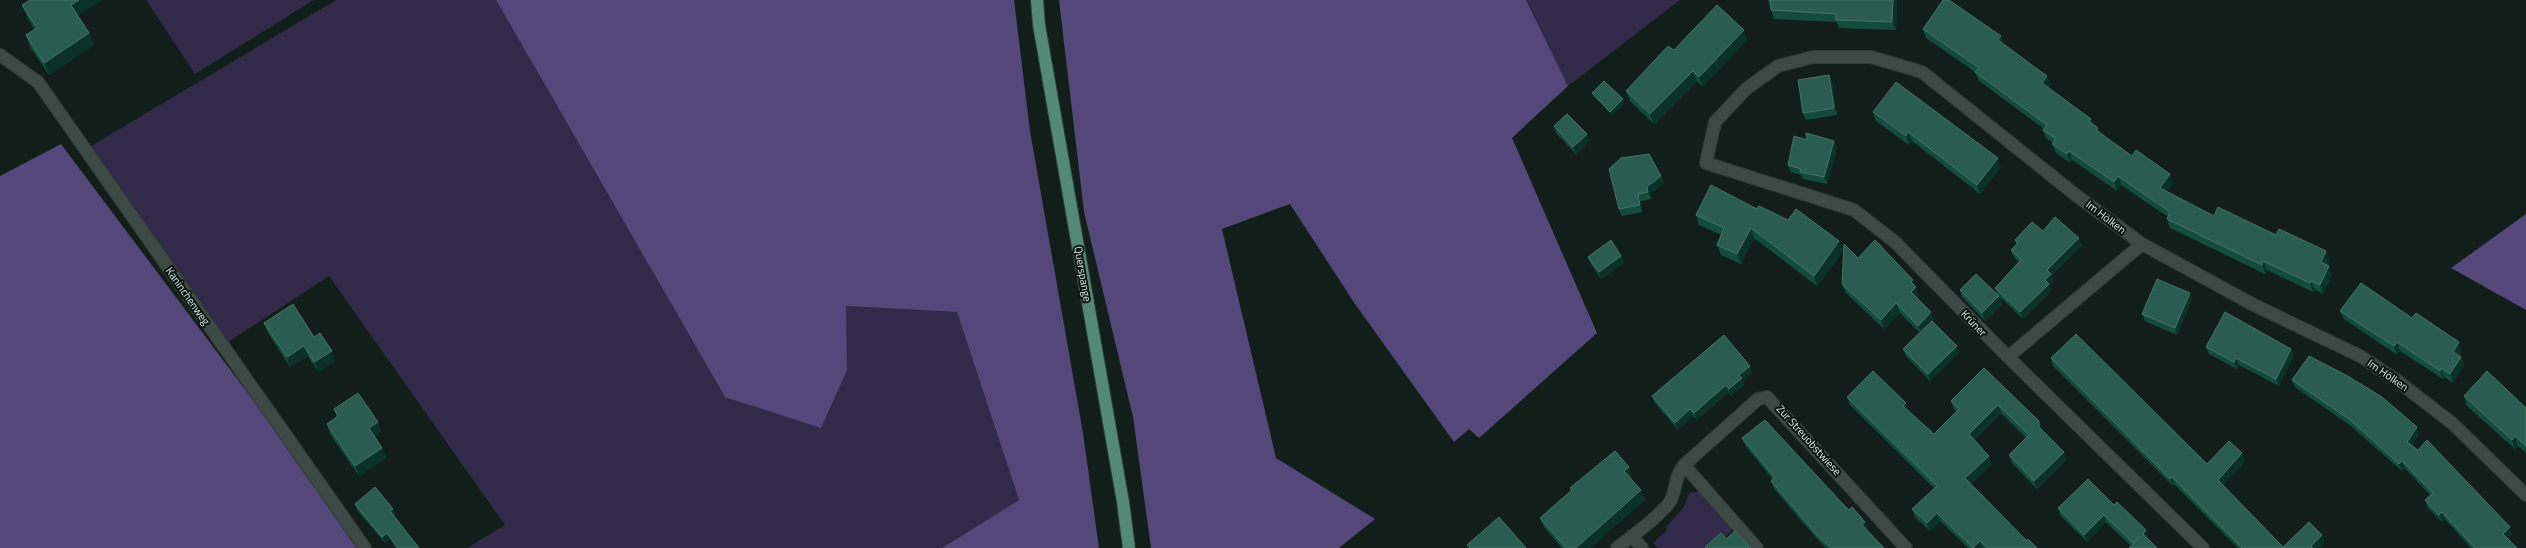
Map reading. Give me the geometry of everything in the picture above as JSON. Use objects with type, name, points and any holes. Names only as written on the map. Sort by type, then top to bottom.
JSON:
[{"type":"main road","name":"Querspange","points":[[1037,0],[1039,25],[1123,502],[1129,548]]},
{"type":"street","name":"Kaninchenweg","points":[[0,55],[38,82],[365,548]]},
{"type":"street","name":"Im Hölken","points":[[1706,163],[1715,122],[1746,89],[1778,66],[1814,57],[1871,57],[1922,72],[2077,196],[2142,244],[2254,305],[2360,356],[2395,379],[2452,423],[2526,494]]},
{"type":"street","name":"Krüner","points":[[1706,163],[1854,210],[1895,242],[2008,357],[2203,548]]},
{"type":"street","points":[[2008,357],[2142,244]]},
{"type":"street","name":"Zur Streuobstwiese","points":[[1617,548],[1671,500],[1677,475],[1684,465],[1758,399],[1768,397],[1906,548]]},
{"type":"street","points":[[1684,465],[1757,548]]},
{"type":"street","points":[[1632,536],[1642,548]]},
{"type":"shaded area","points":[[146,0],[314,0],[195,74]]},
{"type":"shaded area","points":[[336,0],[496,0],[725,397],[847,370],[845,306],[957,312],[1019,500],[942,548],[467,548],[505,525],[329,276],[228,342],[91,146]]},
{"type":"shaded area","points":[[496,0],[1014,0],[1030,131],[1083,433],[1099,548],[942,548],[1019,500],[957,312],[846,306],[847,370],[821,428],[725,397]]},
{"type":"shaded area","points":[[1059,0],[1526,0],[1568,86],[1512,138],[1597,333],[1479,438],[1469,429],[1454,442],[1355,304],[1290,204],[1222,229],[1276,458],[1375,519],[1339,548],[1151,548],[1133,417],[1084,212]]},
{"type":"shaded area","points":[[1526,0],[1680,0],[1568,86]]},
{"type":"shaded area","points":[[61,144],[274,428],[357,548],[0,548],[0,176]]},
{"type":"shaded area","points":[[2526,214],[2526,310],[2451,268]]},
{"type":"shaded area","points":[[1701,491],[1731,526],[1731,532],[1713,548],[1658,548],[1653,543],[1667,530],[1666,527],[1684,507],[1689,493]]},
{"type":"building","points":[[30,0],[79,0],[71,5],[89,33],[44,63],[26,35],[37,28],[22,5]]},
{"type":"building","points":[[1770,0],[1893,0],[1892,22],[1836,20],[1836,14],[1771,10]]},
{"type":"building","points":[[1943,0],[1949,0],[2001,36],[1998,40],[2047,76],[2042,83],[2091,119],[2089,121],[2098,128],[2096,130],[2132,156],[2136,150],[2170,174],[2160,188],[2214,216],[2218,207],[2276,235],[2279,229],[2326,251],[2321,262],[2329,266],[2320,285],[2311,281],[2310,283],[2263,261],[2262,265],[2167,219],[2170,212],[2118,176],[2114,182],[2069,151],[2067,154],[2052,144],[2056,139],[2043,130],[2047,125],[1975,72],[1979,68],[1923,29]]},
{"type":"building","points":[[1717,5],[1744,30],[1699,77],[1693,71],[1650,114],[1626,91],[1668,46],[1674,50]]},
{"type":"building","points":[[1829,75],[1834,108],[1803,113],[1798,80]]},
{"type":"building","points":[[1604,81],[1623,99],[1610,112],[1592,93]]},
{"type":"building","points":[[1896,82],[1998,158],[1977,185],[1908,132],[1906,136],[1873,112]]},
{"type":"building","points":[[1567,114],[1587,134],[1573,147],[1554,126]]},
{"type":"building","points":[[1806,133],[1834,141],[1824,177],[1800,172],[1801,169],[1788,165],[1794,136],[1807,140]]},
{"type":"building","points":[[1649,154],[1661,176],[1647,187],[1648,192],[1638,194],[1640,205],[1619,209],[1609,169],[1621,158]]},
{"type":"building","points":[[1711,185],[1757,209],[1759,206],[1788,220],[1796,209],[1839,241],[1814,276],[1751,228],[1737,254],[1717,245],[1724,228],[1696,215]]},
{"type":"building","points":[[2055,217],[2079,238],[2047,270],[2051,274],[2045,280],[2049,284],[2020,312],[1995,288],[2021,260],[2011,250],[2018,243],[2015,240],[2032,222],[2043,231]]},
{"type":"building","points":[[1611,240],[1621,256],[1599,272],[1588,257]]},
{"type":"building","points":[[1875,240],[1913,280],[1911,282],[1916,287],[1911,292],[1931,312],[1918,326],[1896,303],[1881,320],[1842,284],[1844,244],[1858,258]]},
{"type":"building","points":[[1976,274],[1999,296],[1982,313],[1960,290]]},
{"type":"building","points":[[2157,279],[2190,293],[2175,328],[2142,314]]},
{"type":"building","points":[[2361,283],[2412,318],[2416,313],[2459,342],[2453,352],[2461,357],[2450,374],[2441,368],[2440,371],[2397,342],[2394,346],[2340,311]]},
{"type":"building","points":[[293,304],[314,337],[320,333],[332,351],[314,362],[304,346],[287,357],[264,323]]},
{"type":"building","points":[[2225,312],[2291,349],[2276,379],[2236,358],[2234,362],[2206,347]]},
{"type":"building","points":[[1932,321],[1957,346],[1928,374],[1903,349]]},
{"type":"building","points":[[2076,334],[2207,464],[2229,441],[2242,453],[2218,480],[2283,547],[2309,522],[2322,535],[2311,546],[2313,548],[2242,548],[2172,477],[2170,479],[2051,358]]},
{"type":"building","points":[[1724,335],[1750,366],[1739,375],[1742,378],[1729,389],[1726,385],[1694,413],[1690,409],[1675,423],[1652,396]]},
{"type":"building","points":[[2309,356],[2346,375],[2382,397],[2417,427],[2407,442],[2418,450],[2427,440],[2510,527],[2503,534],[2517,548],[2475,548],[2442,512],[2439,515],[2425,500],[2433,493],[2402,461],[2399,464],[2349,419],[2292,380]]},
{"type":"building","points":[[1984,368],[2039,421],[2039,427],[2064,452],[2034,481],[2009,455],[2029,435],[1998,405],[1969,434],[1989,456],[1965,478],[2027,541],[2028,539],[2037,548],[1988,548],[1980,541],[1973,548],[1937,513],[1927,523],[1912,509],[1937,486],[1847,397],[1873,371],[1906,403],[1903,406],[1934,434],[1959,409],[1951,401]]},
{"type":"building","points":[[2487,371],[2526,408],[2526,446],[2515,436],[2512,440],[2464,396]]},
{"type":"building","points":[[358,393],[378,422],[369,428],[382,448],[355,466],[327,424],[338,416],[334,409]]},
{"type":"building","points":[[1765,420],[1849,510],[1852,507],[1865,522],[1862,525],[1884,548],[1831,548],[1816,534],[1771,481],[1775,478],[1742,438]]},
{"type":"building","points":[[1615,451],[1629,467],[1624,471],[1641,490],[1576,548],[1566,548],[1540,518],[1572,490],[1570,488]]},
{"type":"building","points":[[2088,479],[2114,505],[2117,502],[2146,530],[2143,534],[2157,548],[2129,548],[2140,536],[2133,543],[2104,515],[2084,535],[2058,508]]},
{"type":"building","points":[[375,487],[393,509],[390,511],[419,548],[398,548],[387,533],[382,537],[355,504]]},
{"type":"building","points":[[1499,517],[1526,548],[1470,548],[1467,545]]},
{"type":"building","points":[[1735,531],[1751,548],[1705,547],[1721,533],[1726,539]]}]
